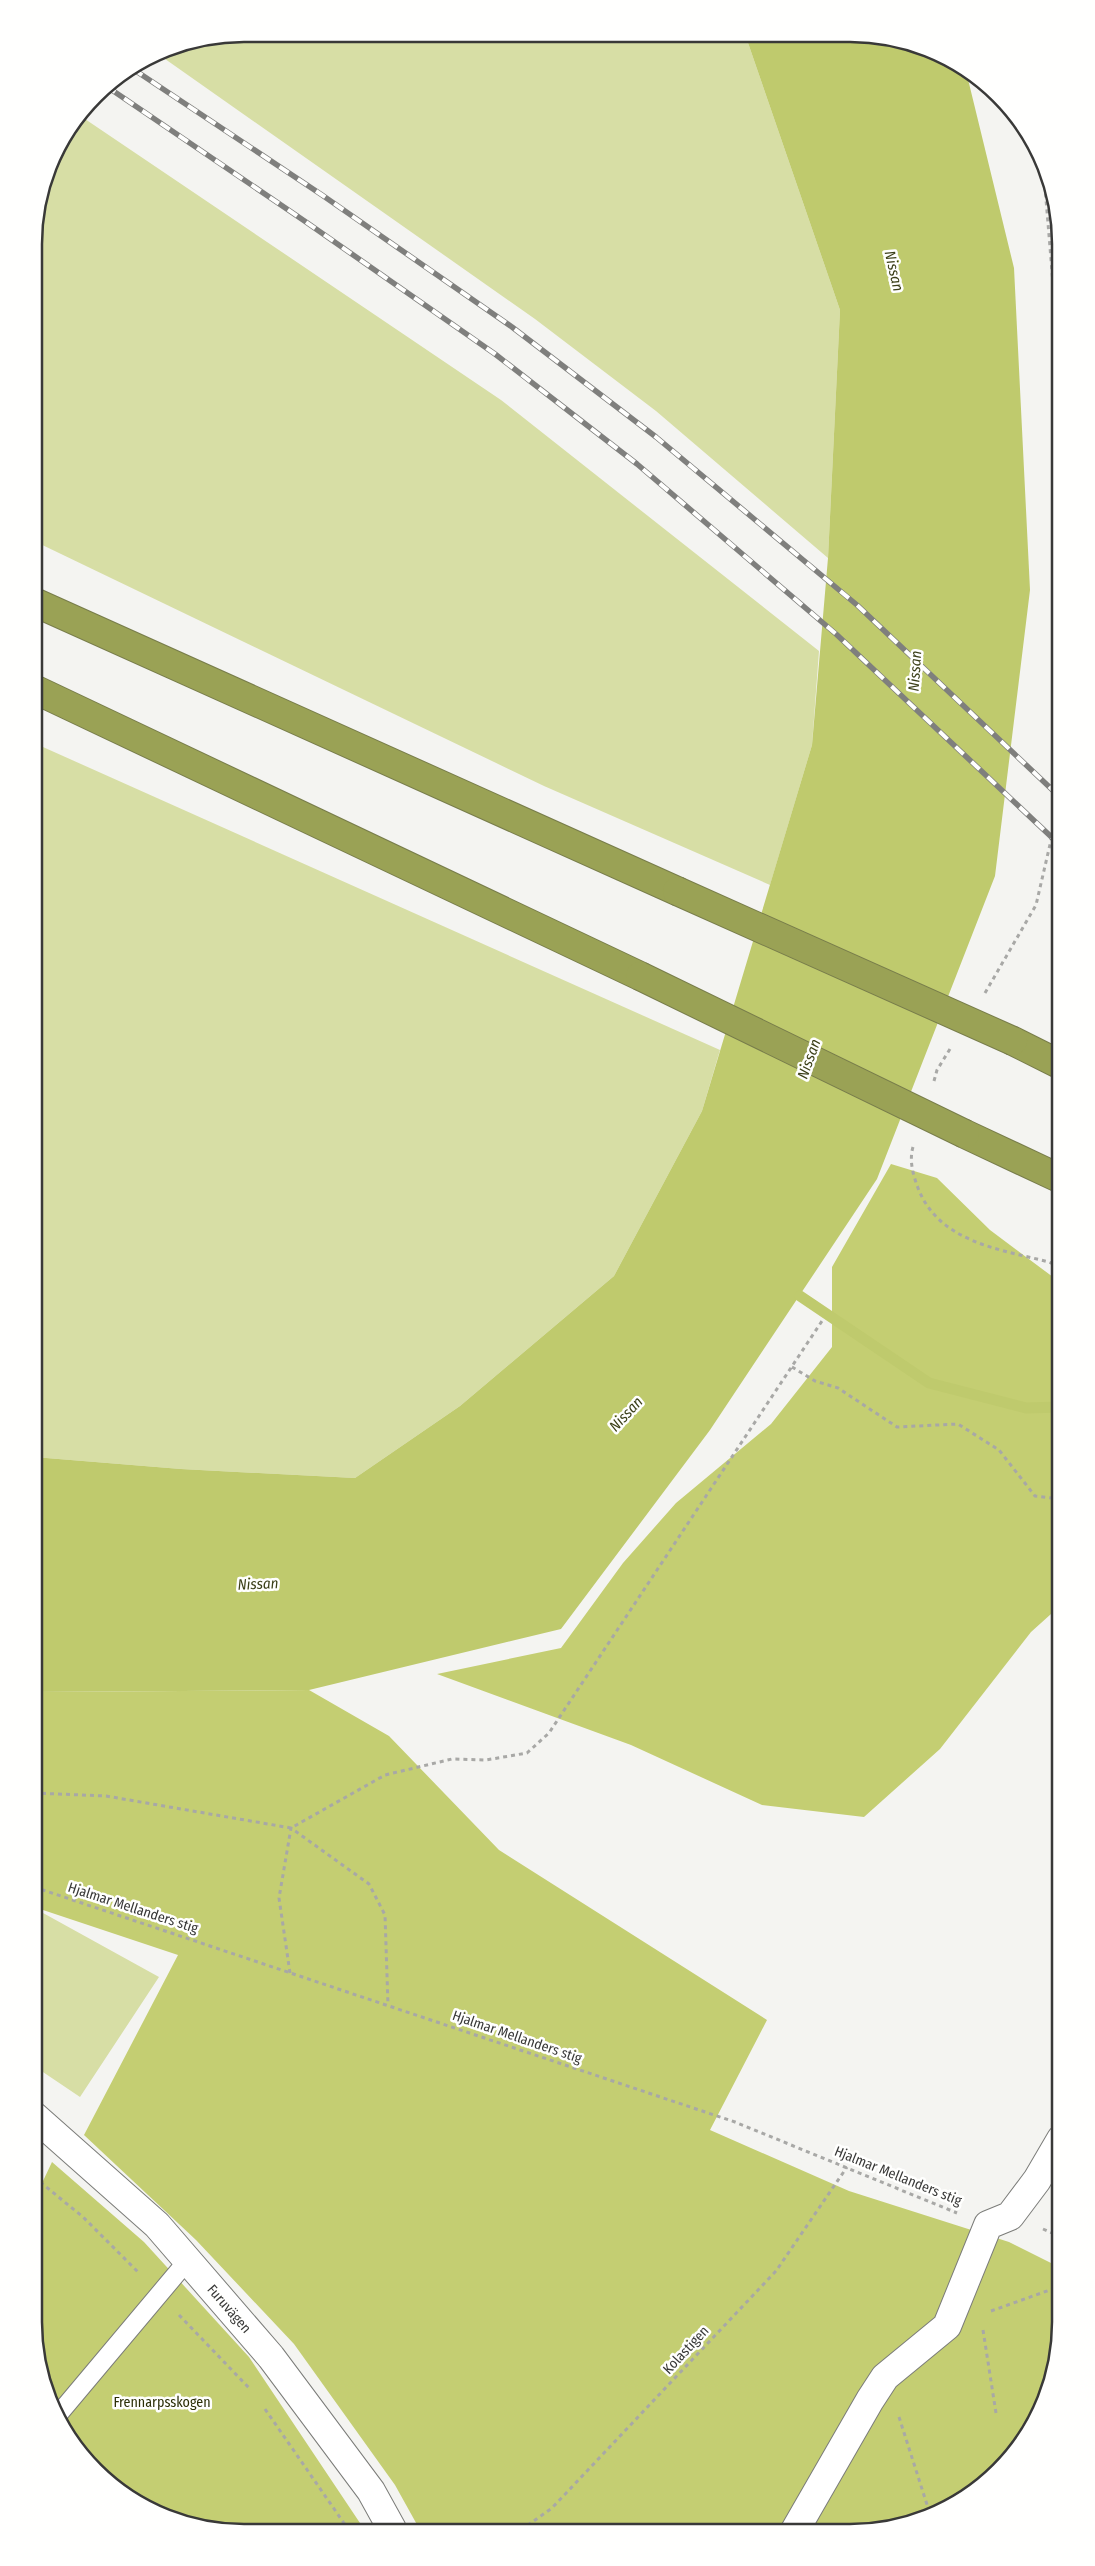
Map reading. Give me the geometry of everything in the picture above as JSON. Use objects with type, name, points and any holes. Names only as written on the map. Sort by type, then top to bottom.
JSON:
[{"type":"highway","points":[[42,606],[1013,1041],[1052,1060]]},
{"type":"highway","points":[[42,693],[640,976],[1052,1176]]},
{"type":"street","name":"Furuvägen","points":[[42,2123],[157,2225],[188,2260],[271,2357],[371,2491],[389,2524]]},
{"type":"street","points":[[799,2524],[885,2377],[947,2326],[988,2225],[1010,2216],[1037,2180],[1052,2154]]},
{"type":"lane","points":[[63,2410],[158,2293],[188,2260]]},
{"type":"path","points":[[1045,190],[1052,271]]},
{"type":"path","points":[[291,1828],[385,1775],[452,1759],[486,1760],[527,1753],[544,1738],[822,1321]]},
{"type":"path","points":[[792,1367],[815,1381],[838,1388],[897,1427],[958,1424],[999,1450],[1035,1496],[1052,1498]]},
{"type":"path","points":[[43,1793],[106,1796],[291,1828],[369,1884],[385,1915],[388,2006]]},
{"type":"path","points":[[290,1973],[279,1898],[291,1828]]},
{"type":"path","name":"Hjalmar Mellanders stig","points":[[42,1890],[735,2122],[988,2225]]},
{"type":"path","name":"Kolastigen","points":[[529,2524],[552,2508],[776,2271],[847,2167]]},
{"type":"path","points":[[42,2184],[83,2217],[253,2392]]},
{"type":"path","points":[[947,2326],[1052,2289]]},
{"type":"path","points":[[980,2315],[996,2412]]},
{"type":"path","points":[[885,2377],[928,2508]]},
{"type":"path","points":[[264,2408],[345,2524]]},
{"type":"shaded area","points":[[245,42],[748,42],[840,310],[828,558],[656,411],[535,319],[165,59],[205,46]]},
{"type":"shaded area","points":[[86,120],[501,400],[819,651],[812,745],[770,885],[544,786],[42,545],[42,245],[44,218],[49,192],[63,155]]},
{"type":"shaded area","points":[[42,747],[720,1050],[702,1111],[614,1276],[460,1406],[355,1478],[181,1469],[42,1458]]},
{"type":"shaded area","points":[[42,1912],[159,1977],[80,2097],[42,2071]]},
{"type":"green space","points":[[891,1164],[937,1178],[990,1230],[1052,1276],[1052,1613],[1031,1632],[940,1749],[864,1817],[762,1805],[631,1745],[437,1674],[561,1648],[623,1563],[676,1503],[771,1424],[832,1347],[832,1267]]},
{"type":"green space","points":[[309,1690],[389,1736],[499,1850],[767,2020],[710,2130],[849,2191],[1009,2242],[1052,2264],[1052,2335],[1049,2361],[1032,2411],[1011,2444],[984,2473],[940,2503],[903,2517],[877,2522],[850,2524],[417,2524],[395,2485],[294,2344],[196,2240],[84,2135],[178,1955],[42,1910],[42,1692]]},
{"type":"green space","name":"Frennarpsskogen","points":[[52,2162],[144,2242],[249,2357],[361,2524],[245,2524],[218,2522],[192,2517],[155,2503],[143,2496],[111,2473],[93,2455],[63,2411],[46,2361],[42,2322],[42,2183]]},
{"type":"water","name":"Nissan","points":[[748,42],[850,42],[890,46],[940,63],[968,81],[1014,268],[1030,590],[995,876],[877,1179],[710,1430],[561,1629],[309,1690],[42,1692],[42,1458],[181,1469],[355,1478],[460,1406],[614,1276],[702,1111],[812,745],[828,558],[840,310]]},
{"type":"waterway","points":[[800,1296],[929,1383],[1026,1408],[1052,1407]]},
{"type":"railway","points":[[139,73],[322,195],[512,327],[656,437],[857,605],[1052,789]]},
{"type":"railway","points":[[113,91],[495,354],[637,464],[836,634],[1052,838]]}]
